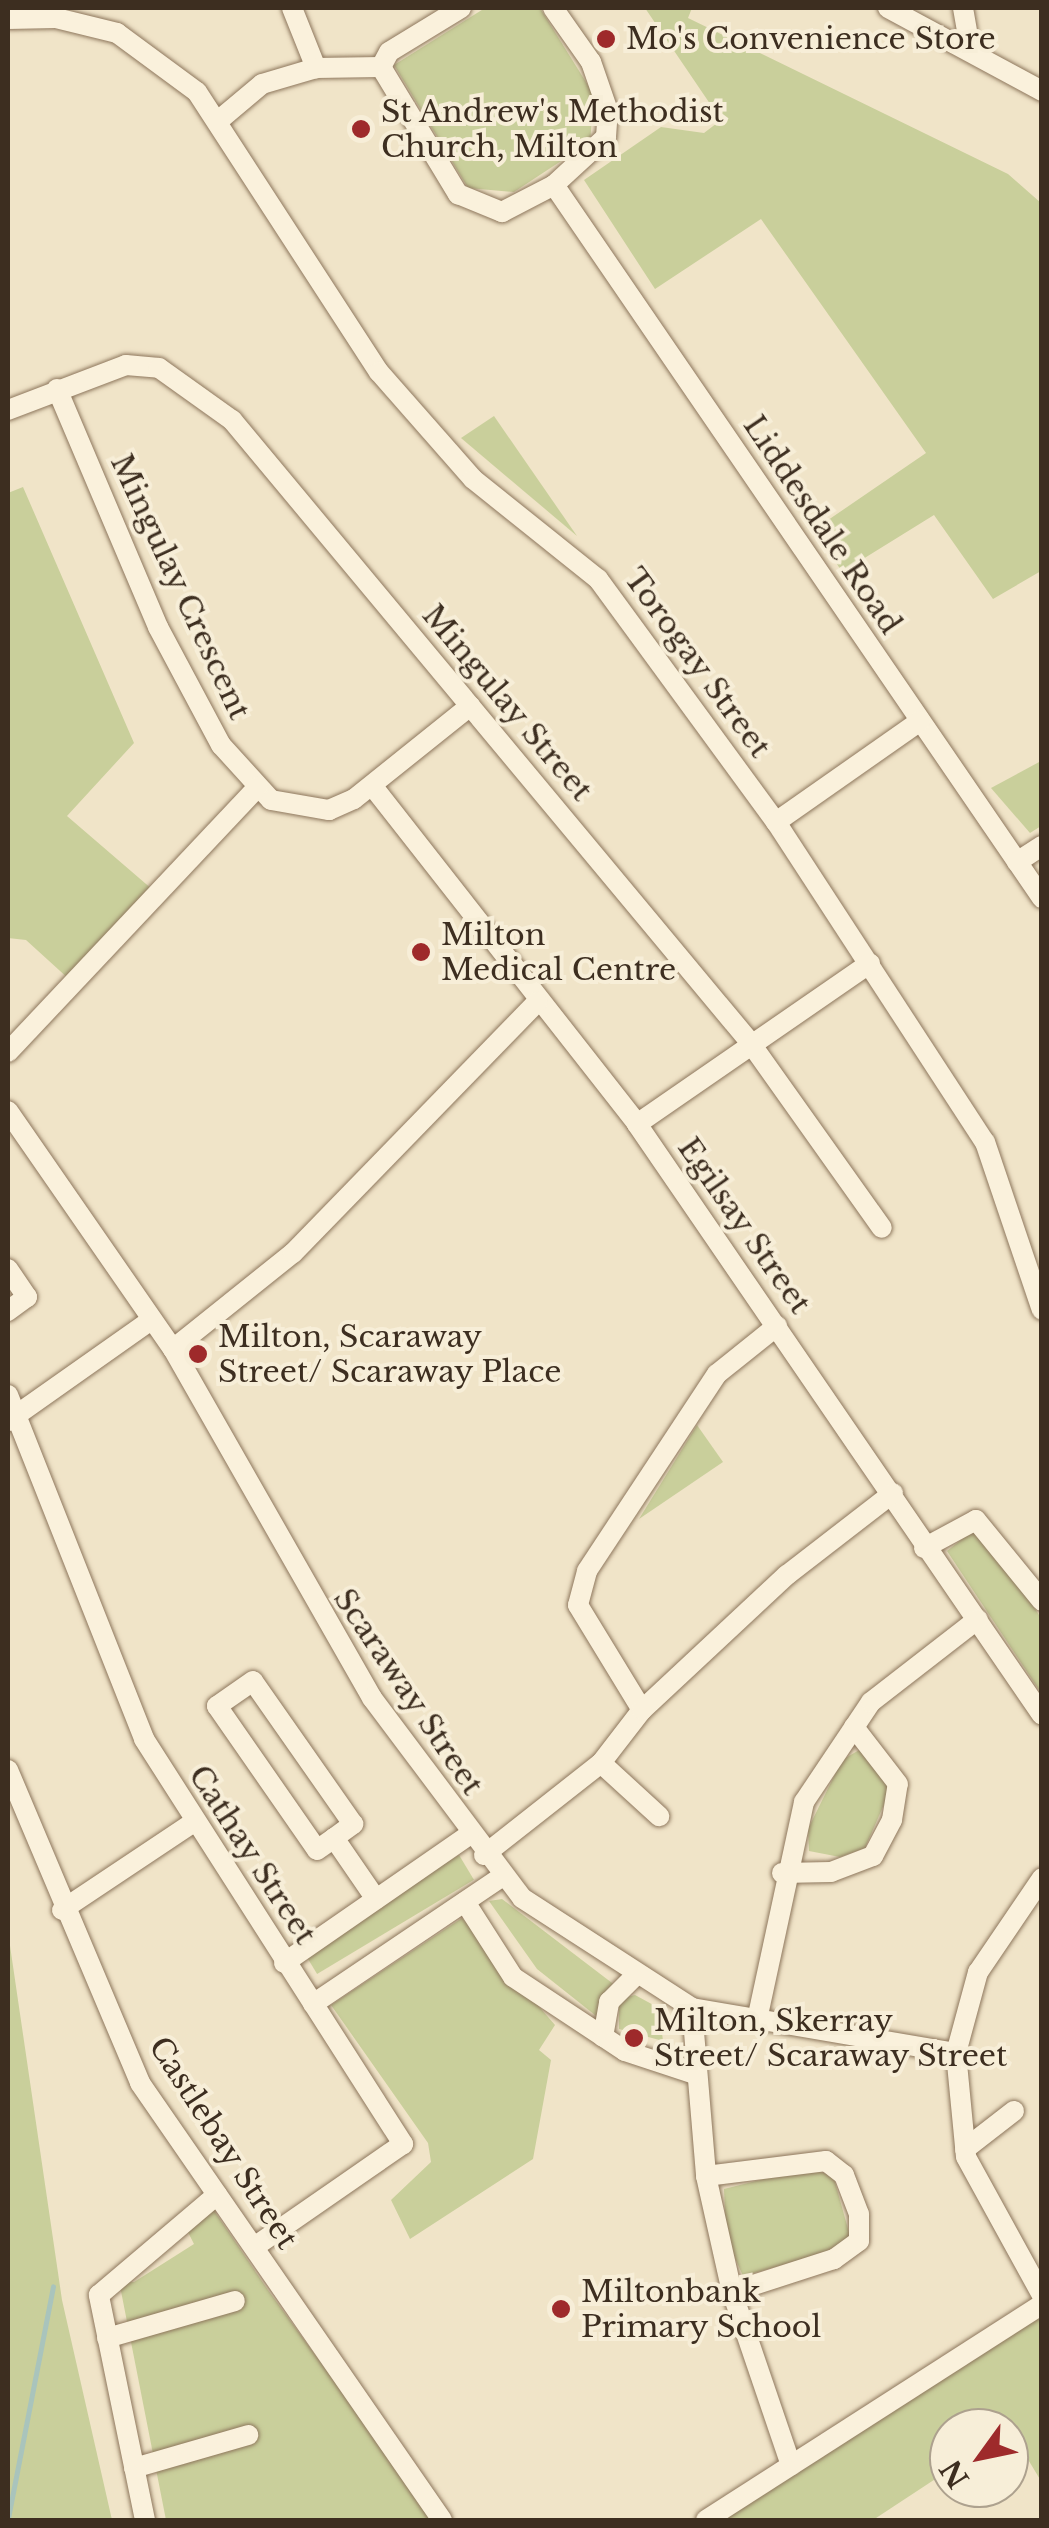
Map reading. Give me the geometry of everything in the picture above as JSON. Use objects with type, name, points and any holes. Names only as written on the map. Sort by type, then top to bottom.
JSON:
[{"type":"street","points":[[292,8],[316,68]]},
{"type":"street","points":[[381,67],[389,52],[461,8]]},
{"type":"street","points":[[381,67],[469,204],[502,212],[554,185],[596,153],[609,126],[590,62],[553,8]]},
{"type":"street","points":[[888,8],[970,46],[1042,91]]},
{"type":"street","points":[[963,8],[970,46]]},
{"type":"street","name":"Torogay Street","points":[[8,19],[56,18],[118,33],[167,64],[218,121],[380,372],[473,479],[598,579],[776,822],[985,1142],[1042,1310]]},
{"type":"street","points":[[218,121],[262,84],[316,68],[381,67]]},
{"type":"street","name":"Liddesdale Road","points":[[554,185],[1042,898]]},
{"type":"street","name":"Mingulay Street","points":[[8,410],[126,366],[159,368],[196,388],[470,706],[749,1041],[882,1228]]},
{"type":"street","name":"Mingulay Crescent","points":[[57,389],[158,626],[220,745],[258,787],[292,810],[329,810],[374,788],[470,706]]},
{"type":"street","points":[[776,822],[920,721]]},
{"type":"street","points":[[8,1052],[258,787]]},
{"type":"street","name":"Egilsay Street","points":[[374,788],[537,1002],[637,1124],[1042,1715]]},
{"type":"street","points":[[1018,862],[1042,846]]},
{"type":"street","points":[[637,1124],[749,1041],[870,963]]},
{"type":"street","points":[[173,1349],[293,1254],[537,1002]]},
{"type":"street","name":"Scaraway Street","points":[[8,1111],[173,1349],[304,1589],[468,1834],[503,1876],[633,1978],[692,2008],[758,2015],[956,2053]]},
{"type":"street","points":[[8,1269],[26,1297],[8,1312]]},
{"type":"street","points":[[14,1417],[151,1320]]},
{"type":"street","points":[[642,1710],[578,1605],[587,1572],[716,1374],[777,1326]]},
{"type":"street","name":"Cathay Street","points":[[8,1394],[102,1640],[191,1824],[314,2004],[403,2144],[254,2247]]},
{"type":"street","points":[[484,1855],[601,1762],[642,1710],[787,1575],[893,1493]]},
{"type":"street","points":[[924,1548],[976,1520],[1042,1601]]},
{"type":"street","points":[[758,2015],[782,1873],[804,1802],[871,1702],[978,1619]]},
{"type":"street","points":[[253,1681],[353,1824],[334,1838],[317,1850],[217,1706],[253,1681]]},
{"type":"street","points":[[782,1873],[831,1872],[873,1856],[892,1820],[898,1784],[854,1727]]},
{"type":"street","points":[[601,1762],[659,1816]]},
{"type":"street","name":"Castlebay Street","points":[[8,1770],[62,1910],[140,2083],[442,2520]]},
{"type":"street","points":[[62,1910],[191,1824]]},
{"type":"street","points":[[284,1963],[468,1834]]},
{"type":"street","points":[[334,1838],[376,1898]]},
{"type":"street","points":[[314,2004],[503,1876]]},
{"type":"street","points":[[1042,1878],[978,1972],[956,2053],[965,2149],[982,2200],[1042,2295]]},
{"type":"street","points":[[465,1902],[513,1978],[604,2037],[692,2074]]},
{"type":"street","points":[[604,2037],[610,2002],[633,1978]]},
{"type":"street","points":[[692,2008],[692,2074],[706,2176],[732,2292],[792,2465]]},
{"type":"street","points":[[965,2149],[1014,2111]]},
{"type":"street","points":[[706,2176],[826,2161],[844,2175],[859,2214],[860,2242],[834,2259],[732,2292]]},
{"type":"street","points":[[144,2520],[99,2295],[217,2195]]},
{"type":"street","points":[[107,2338],[236,2302]]},
{"type":"street","points":[[706,2520],[1042,2304]]},
{"type":"street","points":[[134,2468],[248,2435]]},
{"type":"green space","points":[[485,8],[540,8],[594,95],[590,142],[514,192],[468,188],[394,65]]},
{"type":"green space","points":[[645,8],[692,8],[688,18],[1008,174],[1041,203],[1041,571],[993,599],[934,515],[842,572],[815,529],[926,453],[761,219],[655,289],[584,180],[661,127],[704,133],[721,120]]},
{"type":"green space","points":[[494,416],[577,536],[461,438]]},
{"type":"green space","points":[[23,487],[134,743],[67,816],[153,890],[70,980],[26,940],[8,938],[8,493]]},
{"type":"green space","points":[[1041,761],[1041,826],[1030,833],[991,788]]},
{"type":"green space","points":[[697,1425],[723,1462],[639,1519]]},
{"type":"green space","points":[[971,1532],[987,1535],[1041,1618],[1041,1693],[947,1551]]},
{"type":"green space","points":[[861,1749],[892,1786],[865,1848],[840,1857],[809,1851],[808,1829],[842,1760]]},
{"type":"green space","points":[[459,1855],[474,1880],[317,1974],[302,1949]]},
{"type":"green space","points":[[502,1899],[616,1986],[600,1998],[600,2019],[537,1969],[489,1901]]},
{"type":"green space","points":[[462,1918],[555,2025],[539,2050],[551,2060],[533,2159],[410,2239],[391,2200],[431,2162],[428,2143],[331,2005]]},
{"type":"green space","points":[[8,1932],[62,2300],[112,2520],[8,2520]]},
{"type":"green space","points":[[635,1995],[659,2008],[663,2041],[619,2029],[619,1999]]},
{"type":"green space","points":[[805,2169],[833,2175],[850,2236],[829,2252],[743,2276],[726,2238],[724,2189]]},
{"type":"green space","points":[[213,2209],[435,2520],[166,2520],[119,2281],[134,2282],[194,2244],[187,2230]]},
{"type":"green space","points":[[1028,2304],[1041,2317],[1041,2481],[1029,2461],[1029,2408],[929,2408],[929,2483],[873,2520],[709,2520]]},
{"type":"waterway","points":[[8,2518],[53,2286]]},
{"type":"place","name":"Mo's Convenience Store","points":[[606,39]]},
{"type":"place","name":"St Andrew's Methodist Church, Milton","points":[[361,129]]},
{"type":"place","name":"Milton Medical Centre","points":[[421,952]]},
{"type":"place","name":"Milton, Scaraway Street/ Scaraway Place","points":[[198,1354]]},
{"type":"place","name":"Milton, Skerray Street/ Scaraway Street","points":[[634,2038]]},
{"type":"place","name":"Miltonbank Primary School","points":[[561,2309]]}]
